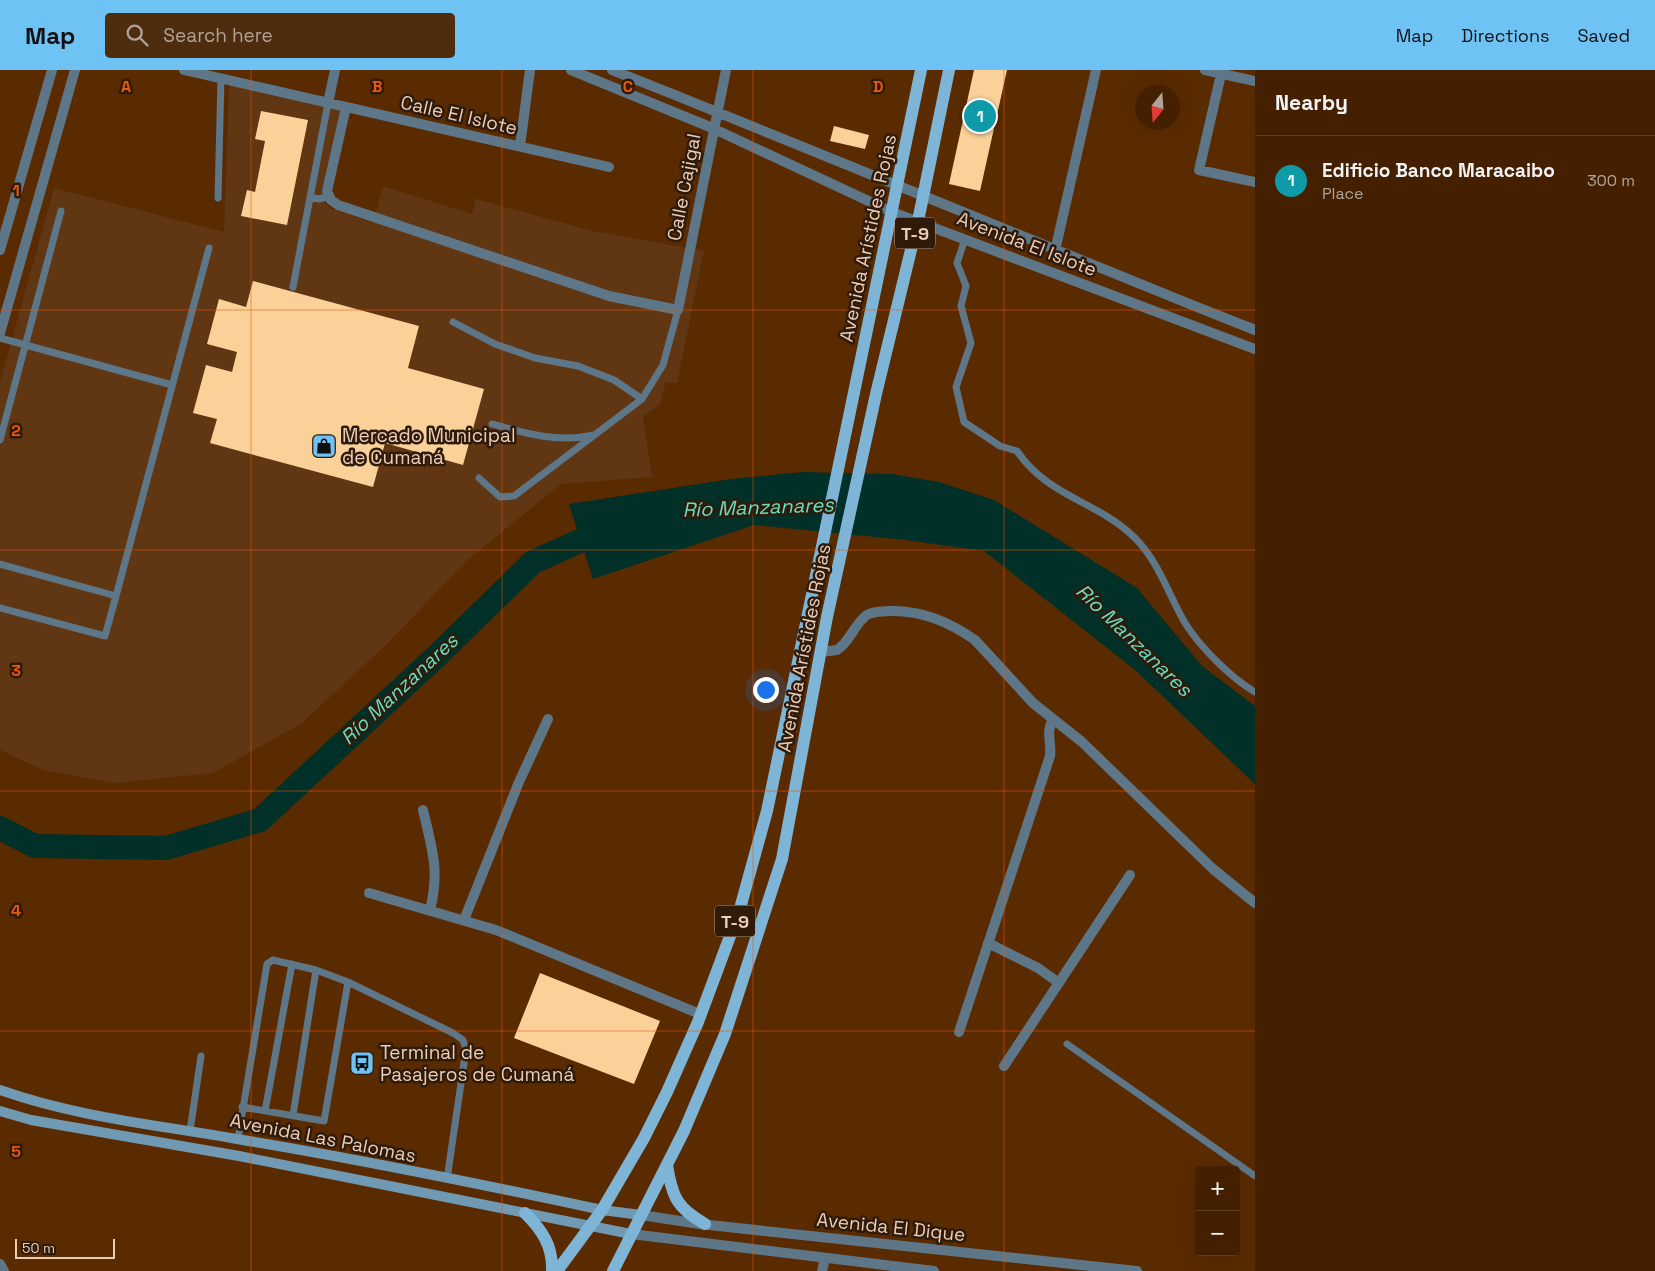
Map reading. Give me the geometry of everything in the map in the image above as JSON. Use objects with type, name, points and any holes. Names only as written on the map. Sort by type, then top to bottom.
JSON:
[{"type":"main road","name":"Avenida Arístides Rojas","points":[[602,1210],[648,1131],[700,1014],[739,912],[767,811],[921,70]]},
{"type":"main road","name":"Avenida Arístides Rojas","points":[[641,1215],[667,1165],[726,1034],[782,859],[827,617],[876,394],[918,222],[949,70]]},
{"type":"main road","name":"Avenida Las Palomas","points":[[0,1090],[33,1102],[126,1121],[238,1139],[602,1210],[641,1215]]},
{"type":"main road","name":"Avenida Las Palomas","points":[[0,1111],[31,1120],[248,1158],[632,1234]]},
{"type":"main road","points":[[667,1165],[671,1191],[683,1211],[705,1224]]},
{"type":"main road","name":"T-9","points":[[557,1271],[602,1210]]},
{"type":"main road","points":[[525,1212],[538,1226],[548,1244],[552,1258],[552,1271]]},
{"type":"main road","name":"T-9","points":[[613,1271],[641,1215]]},
{"type":"street","points":[[0,250],[52,70]]},
{"type":"street","points":[[0,333],[74,70]]},
{"type":"street","name":"Calle El Islote","points":[[184,70],[221,74],[328,103],[609,166]]},
{"type":"street","points":[[328,103],[335,70]]},
{"type":"street","points":[[520,146],[530,70]]},
{"type":"street","name":"Avenida El Islote","points":[[570,70],[712,130],[892,212],[1255,348]]},
{"type":"street","name":"Avenida El Islote","points":[[612,70],[718,111],[1054,251],[1255,330]]},
{"type":"street","name":"Calle Cajigal","points":[[678,310],[712,130],[718,111],[726,70]]},
{"type":"street","points":[[1054,251],[1096,70]]},
{"type":"street","points":[[1205,70],[1222,72],[1255,81]]},
{"type":"street","points":[[1222,72],[1198,170],[1255,182]]},
{"type":"street","points":[[346,107],[328,191],[338,205],[609,296],[678,310]]},
{"type":"street","points":[[820,652],[832,652],[842,647],[866,616],[872,613],[907,612],[943,620],[975,640],[1033,703],[1082,742],[1213,869],[1255,903]]},
{"type":"street","points":[[464,920],[519,782],[548,719]]},
{"type":"street","points":[[959,1032],[1050,756],[1052,745],[1048,731],[1053,720]]},
{"type":"street","points":[[423,810],[435,862],[436,886],[430,910]]},
{"type":"street","points":[[1004,1066],[1130,875]]},
{"type":"street","points":[[369,893],[496,930],[700,1014]]},
{"type":"street","points":[[988,943],[1038,968],[1059,982]]},
{"type":"street","name":"Avenida El Dique","points":[[641,1215],[705,1224],[1137,1271]]},
{"type":"street","name":"Avenida El Dique","points":[[632,1234],[934,1271]]},
{"type":"street","points":[[822,1271],[825,1258]]},
{"type":"street","points":[[0,1264],[4,1271]]},
{"type":"lane","points":[[218,198],[221,74]]},
{"type":"lane","points":[[293,288],[328,103]]},
{"type":"lane","points":[[310,197],[318,199],[330,196]]},
{"type":"lane","points":[[0,439],[61,211]]},
{"type":"lane","points":[[965,239],[958,264],[966,286],[961,306],[971,343],[956,388],[964,422],[1000,446],[1018,451],[1029,468],[1043,481],[1105,515],[1130,533],[1152,557],[1186,624],[1214,657],[1255,692]]},
{"type":"lane","points":[[0,608],[105,636],[209,248]]},
{"type":"lane","points":[[479,478],[500,497],[514,496],[642,399],[663,365],[678,310]]},
{"type":"lane","points":[[453,322],[495,344],[536,358],[578,366],[614,380],[642,399]]},
{"type":"lane","points":[[0,338],[172,385]]},
{"type":"lane","points":[[492,424],[552,439],[577,439],[597,434]]},
{"type":"lane","points":[[0,564],[116,596]]},
{"type":"lane","points":[[238,1139],[266,964],[273,960],[316,970],[348,982],[453,1033],[463,1040],[466,1049],[447,1179]]},
{"type":"lane","points":[[265,1111],[292,964]]},
{"type":"lane","points":[[292,1116],[316,970]]},
{"type":"lane","points":[[242,1107],[324,1121],[348,982]]},
{"type":"lane","points":[[1067,1044],[1255,1176]]},
{"type":"lane","points":[[190,1131],[201,1056]]},
{"type":"shaded area","name":"Mercado Municipal de Cumaná","points":[[229,84],[340,108],[323,190],[325,203],[330,208],[373,223],[383,186],[472,214],[476,199],[593,231],[704,251],[677,383],[666,382],[660,404],[643,416],[652,477],[561,484],[465,562],[390,641],[302,723],[213,773],[116,783],[43,770],[0,750],[0,382],[54,188],[224,232]]},
{"type":"water","points":[[802,472],[892,474],[939,482],[994,500],[1137,588],[1202,666],[1255,706],[1255,784],[1134,669],[984,551],[906,540],[754,525],[593,579],[569,504],[731,479]]},
{"type":"building","points":[[974,70],[1007,70],[980,191],[949,184]]},
{"type":"building","points":[[261,111],[308,120],[287,225],[241,216],[247,190],[255,192],[265,141],[255,139]]},
{"type":"building","points":[[834,126],[869,135],[865,149],[830,141]]},
{"type":"building","points":[[253,281],[419,326],[408,368],[484,389],[463,465],[385,443],[373,487],[210,443],[217,419],[193,413],[206,365],[232,372],[237,352],[207,344],[219,299],[246,307]]},
{"type":"building","points":[[540,973],[660,1021],[634,1084],[514,1038]]},
{"type":"waterway","name":"Río Manzanares","points":[[0,828],[35,846],[166,848],[260,820],[441,652],[533,562],[609,528]]},
{"type":"place","name":"Edificio Banco Maracaibo","points":[[980,116]]},
{"type":"place","name":"Mercado Municipal de Cumaná","points":[[324,446]]},
{"type":"place","name":"Terminal de Pasajeros de Cumaná","points":[[362,1063]]}]
